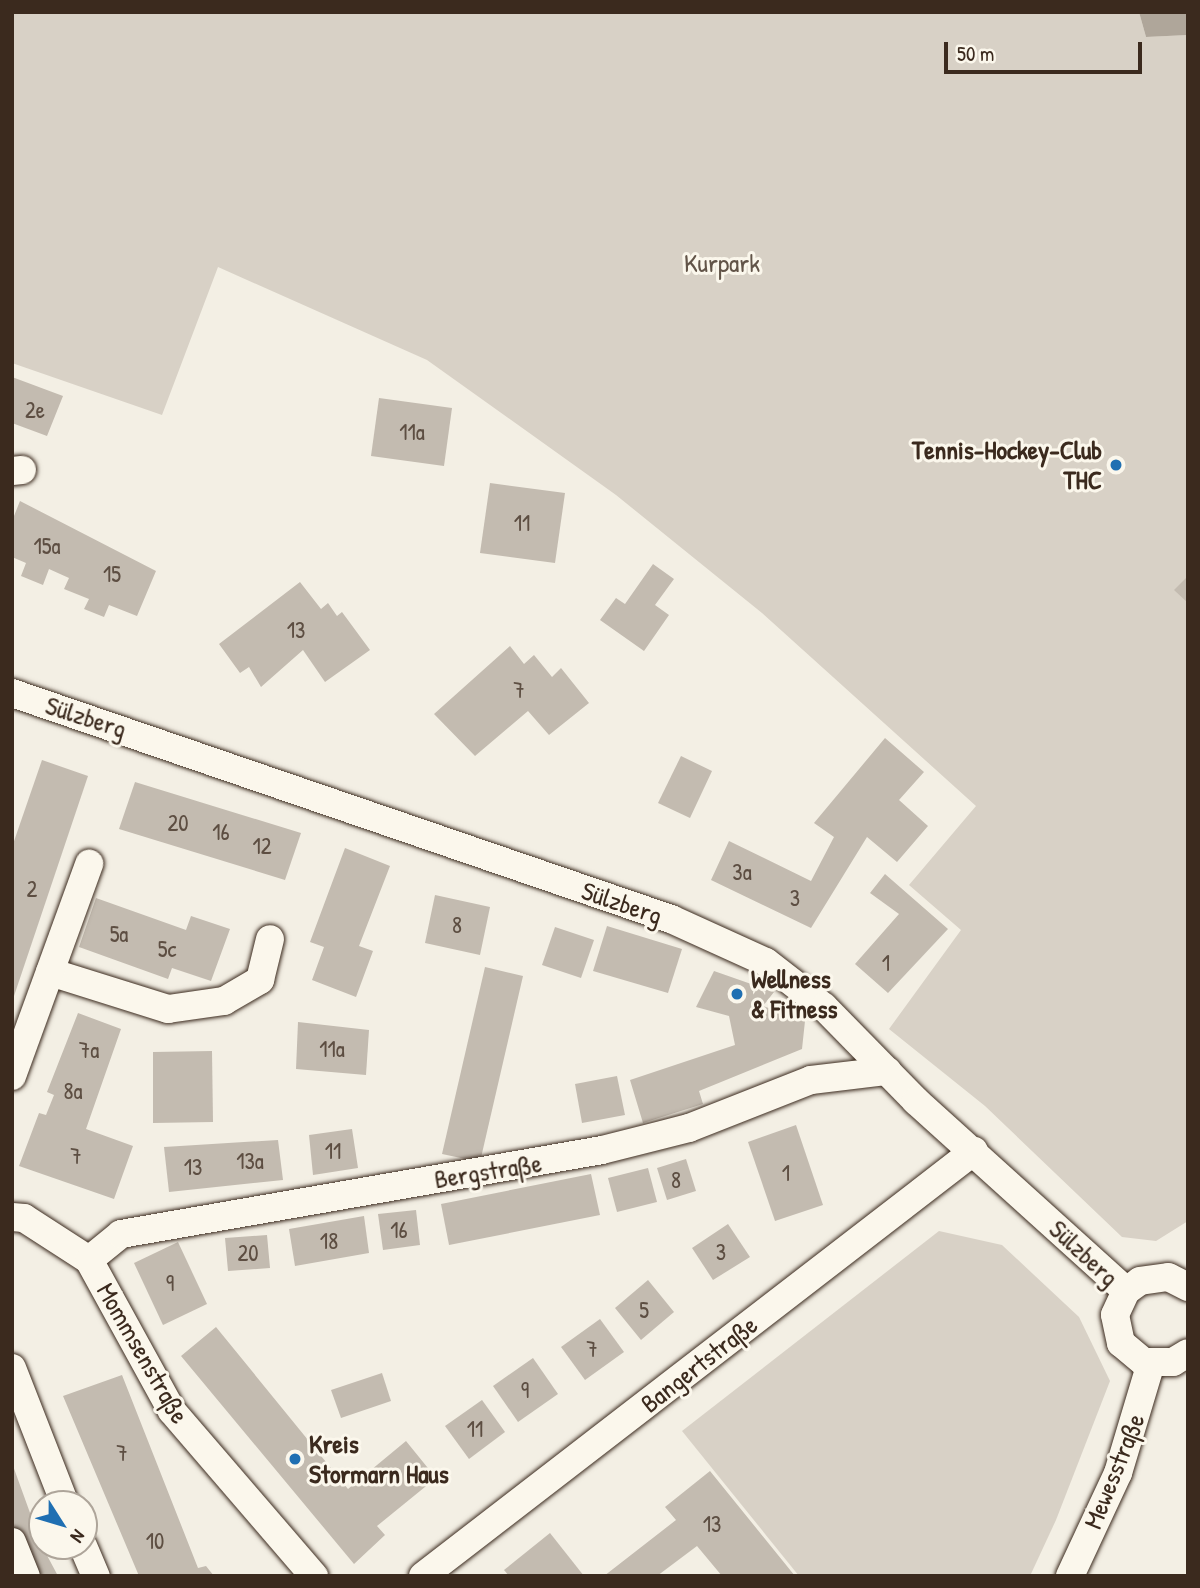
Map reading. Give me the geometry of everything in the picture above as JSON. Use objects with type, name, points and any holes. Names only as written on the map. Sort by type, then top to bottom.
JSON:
[{"type":"street","name":"Sülzberg","points":[[12,693],[671,919],[766,962],[824,1006],[887,1071],[1126,1291]]},
{"type":"street","points":[[12,1076],[89,864]]},
{"type":"street","points":[[50,972],[168,1009],[224,1001],[260,980],[271,939]]},
{"type":"street","name":"Bergstraße","points":[[89,1260],[121,1234],[589,1153],[689,1128],[811,1080],[887,1071]]},
{"type":"street","name":"Bangertstraße","points":[[423,1576],[974,1151]]},
{"type":"street","name":"Mommsenstraße","points":[[12,1217],[24,1217],[89,1260],[172,1411],[314,1576]]},
{"type":"street","points":[[1187,1286],[1153,1276],[1126,1291],[1116,1330],[1131,1354],[1151,1363],[1188,1353]]},
{"type":"street","name":"Mewesstraße","points":[[1070,1576],[1118,1473],[1151,1363]]},
{"type":"street","points":[[12,1368],[60,1490]]},
{"type":"street","points":[[12,1542],[26,1576]]},
{"type":"green space","name":"Kurpark","points":[[12,12],[1139,12],[1146,37],[1188,35],[1188,1221],[1156,1241],[1122,1237],[985,1106],[889,1029],[961,930],[909,885],[976,806],[762,613],[616,495],[427,360],[218,267],[162,415],[12,363]]},
{"type":"green space","points":[[939,1231],[1002,1245],[1079,1317],[1110,1381],[1056,1520],[1030,1576],[799,1576],[682,1431]]},
{"type":"shaded area","points":[[1139,12],[1188,12],[1188,35],[1146,37]]},
{"type":"building","points":[[12,377],[63,396],[47,436],[12,423]]},
{"type":"building","points":[[379,398],[452,408],[444,466],[371,456]]},
{"type":"building","points":[[490,483],[565,493],[555,563],[480,553]]},
{"type":"building","points":[[20,501],[156,571],[137,616],[109,605],[104,617],[84,609],[89,599],[64,589],[69,578],[49,569],[43,585],[21,576],[26,563],[12,557],[12,521]]},
{"type":"building","points":[[653,564],[674,579],[655,605],[669,615],[644,651],[600,620],[616,598],[625,604]]},
{"type":"building","points":[[1188,576],[1188,603],[1174,590]]},
{"type":"building","points":[[300,582],[321,609],[328,603],[337,616],[342,612],[370,650],[325,682],[303,650],[261,687],[249,667],[240,673],[219,644]]},
{"type":"building","points":[[510,646],[524,664],[534,655],[552,677],[561,668],[589,703],[549,735],[528,711],[475,756],[434,714]]},
{"type":"building","points":[[885,738],[924,772],[899,800],[928,826],[897,862],[867,837],[811,928],[711,880],[729,841],[811,881],[834,837],[814,823]]},
{"type":"building","points":[[681,756],[712,771],[690,818],[658,803]]},
{"type":"building","points":[[42,760],[88,776],[13,999],[12,847]]},
{"type":"building","points":[[135,782],[301,833],[285,880],[119,829]]},
{"type":"building","points":[[345,848],[390,866],[359,946],[373,951],[356,997],[312,980],[324,947],[310,942]]},
{"type":"building","points":[[885,874],[948,929],[888,993],[855,964],[899,914],[870,893]]},
{"type":"building","points":[[435,895],[490,907],[480,955],[425,943]]},
{"type":"building","points":[[96,898],[186,930],[191,916],[230,929],[211,981],[172,968],[168,979],[79,947]]},
{"type":"building","points":[[607,926],[682,949],[668,993],[593,971]]},
{"type":"building","points":[[555,927],[594,940],[581,978],[542,965]]},
{"type":"building","points":[[485,967],[523,976],[480,1162],[442,1154]]},
{"type":"building","points":[[714,971],[774,992],[763,1006],[805,1021],[802,1049],[699,1091],[703,1104],[643,1123],[630,1080],[735,1045],[729,1016],[696,1007]]},
{"type":"building","points":[[78,1013],[121,1029],[86,1129],[133,1146],[114,1199],[19,1166],[39,1113],[46,1115],[54,1095],[47,1092]]},
{"type":"building","points":[[298,1022],[369,1030],[366,1075],[296,1069]]},
{"type":"building","points":[[212,1051],[213,1122],[153,1123],[153,1052]]},
{"type":"building","points":[[617,1076],[625,1115],[582,1123],[575,1084]]},
{"type":"building","points":[[796,1125],[823,1205],[775,1221],[748,1142]]},
{"type":"building","points":[[352,1129],[358,1168],[313,1175],[309,1135]]},
{"type":"building","points":[[278,1140],[283,1180],[169,1192],[164,1147]]},
{"type":"building","points":[[686,1159],[696,1191],[667,1200],[657,1168]]},
{"type":"building","points":[[648,1168],[657,1202],[617,1212],[608,1178]]},
{"type":"building","points":[[591,1174],[600,1215],[449,1245],[441,1204]]},
{"type":"building","points":[[416,1210],[420,1245],[383,1250],[378,1214]]},
{"type":"building","points":[[364,1216],[369,1253],[295,1266],[289,1229]]},
{"type":"building","points":[[728,1224],[750,1257],[713,1280],[692,1248]]},
{"type":"building","points":[[267,1235],[270,1268],[228,1271],[225,1238]]},
{"type":"building","points":[[178,1242],[207,1304],[163,1325],[134,1263]]},
{"type":"building","points":[[648,1280],[674,1312],[641,1340],[615,1308]]},
{"type":"building","points":[[600,1319],[624,1352],[585,1380],[561,1347]]},
{"type":"building","name":"Kreis Stormarn Haus","points":[[216,1327],[348,1489],[406,1441],[436,1478],[377,1526],[385,1535],[354,1564],[181,1356]]},
{"type":"building","points":[[533,1358],[558,1394],[518,1422],[493,1386]]},
{"type":"building","points":[[382,1373],[391,1401],[341,1418],[331,1390]]},
{"type":"building","points":[[122,1375],[198,1568],[206,1566],[214,1576],[139,1576],[63,1396]]},
{"type":"building","points":[[482,1400],[505,1432],[469,1459],[445,1426]]},
{"type":"building","points":[[12,1463],[28,1507],[28,1560],[49,1560],[58,1576],[12,1576]]},
{"type":"building","points":[[710,1471],[795,1576],[722,1576],[697,1546],[657,1576],[604,1576],[676,1520],[665,1507]]},
{"type":"building","points":[[550,1533],[584,1576],[509,1576],[504,1570]]},
{"type":"place","name":"Tennis-Hockey-Club THC","points":[[1116,465]]},
{"type":"place","name":"Wellness & Fitness","points":[[737,994]]},
{"type":"place","name":"Kreis Stormarn Haus","points":[[295,1459]]}]
